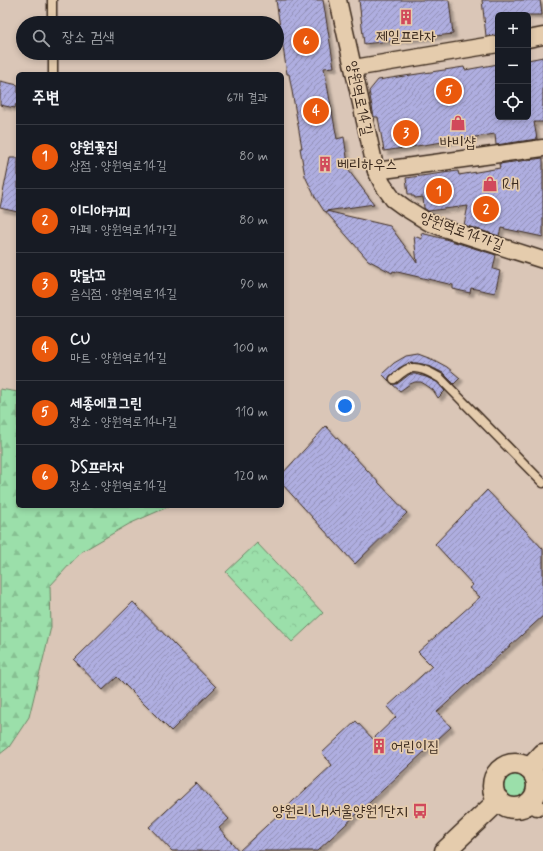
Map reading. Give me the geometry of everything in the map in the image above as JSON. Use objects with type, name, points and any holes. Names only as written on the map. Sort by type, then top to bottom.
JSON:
[{"type":"street","name":"양원역로14길","points":[[338,0],[376,171]]},
{"type":"street","points":[[531,38],[543,36]]},
{"type":"street","points":[[354,68],[495,44]]},
{"type":"street","points":[[376,171],[543,148]]},
{"type":"street","name":"양원역로14가길","points":[[376,171],[383,185],[393,199],[428,222],[543,260]]},
{"type":"street","points":[[529,769],[543,754]]},
{"type":"street","points":[[516,764],[529,769],[537,781],[535,795],[537,807],[526,805],[519,808],[512,808],[505,805],[495,795],[494,781],[498,774],[502,769],[509,765],[516,764]]},
{"type":"street","points":[[445,851],[499,800]]},
{"type":"lane","points":[[52,0],[52,16]]},
{"type":"lane","points":[[52,60],[53,72]]},
{"type":"lane","points":[[394,379],[408,369],[418,368],[430,372],[440,378],[543,484]]},
{"type":"green space","points":[[0,389],[16,392],[16,508],[165,508],[129,524],[81,552],[50,586],[51,627],[29,717],[9,747],[0,754]]},
{"type":"green space","points":[[257,543],[323,613],[292,642],[226,572]]},
{"type":"green space","points":[[515,772],[525,776],[529,786],[525,796],[515,800],[505,796],[501,786],[505,776]]},
{"type":"building","points":[[276,0],[323,0],[334,67],[324,68],[337,139],[344,137],[349,171],[374,204],[326,211],[390,226],[417,263],[414,236],[422,239],[421,233],[496,255],[493,269],[500,271],[495,293],[471,288],[470,293],[453,289],[453,285],[393,271],[392,273],[368,260],[324,211],[315,197],[305,176],[300,148],[302,148],[284,54],[284,16],[278,16]]},
{"type":"building","name":"제일프라자","points":[[359,0],[449,0],[453,34],[364,44]]},
{"type":"building","points":[[482,0],[540,0],[542,15],[531,15],[531,12],[495,12],[495,35],[486,36]]},
{"type":"building","points":[[543,57],[543,122],[534,122],[537,139],[496,145],[495,134],[384,151],[378,117],[374,117],[369,91],[378,80],[464,67],[465,70],[495,65],[495,120],[531,120],[531,59]]},
{"type":"building","points":[[0,81],[16,85],[15,108],[0,105]]},
{"type":"building","points":[[10,158],[16,158],[16,212],[0,208]]},
{"type":"building","points":[[543,158],[543,237],[501,228],[499,236],[464,225],[468,206],[428,211],[424,208],[423,197],[415,198],[414,196],[411,196],[411,194],[408,194],[406,178],[458,171],[459,175],[500,168],[499,164]]},
{"type":"building","points":[[418,354],[447,367],[460,378],[454,384],[443,373],[427,365],[416,363],[407,364],[399,368],[389,377],[389,381],[382,374],[394,363],[406,356]]},
{"type":"building","points":[[410,374],[426,377],[437,382],[445,391],[438,398],[433,390],[421,382],[410,384],[400,391],[392,384],[397,384]]},
{"type":"building","points":[[326,426],[407,513],[355,564],[284,486],[284,472]]},
{"type":"building","points":[[487,490],[543,549],[543,616],[437,712],[451,727],[317,851],[239,851],[332,765],[322,753],[356,721],[373,739],[396,717],[387,707],[432,666],[418,652],[480,597],[469,588],[473,585],[435,544]]},
{"type":"building","points":[[133,602],[216,687],[171,731],[117,677],[103,690],[74,660]]},
{"type":"building","points":[[196,783],[229,819],[219,828],[239,851],[172,851],[149,827]]},
{"type":"place","name":"제일프라자","points":[[406,17]]},
{"type":"place","name":"DS프라자","points":[[306,41]]},
{"type":"place","name":"세종에코그린","points":[[449,91]]},
{"type":"place","name":"CU","points":[[316,111]]},
{"type":"place","name":"바비샵","points":[[458,123]]},
{"type":"place","name":"맛닭꼬","points":[[406,133]]},
{"type":"place","name":"베리하우스","points":[[325,164]]},
{"type":"place","name":"RH","points":[[490,184]]},
{"type":"place","name":"양원꽃집","points":[[439,191]]},
{"type":"place","name":"이디야커피","points":[[486,209]]},
{"type":"place","name":"어린이집","points":[[379,746]]},
{"type":"place","name":"양원리.LH서울양원1단지","points":[[420,811]]}]
